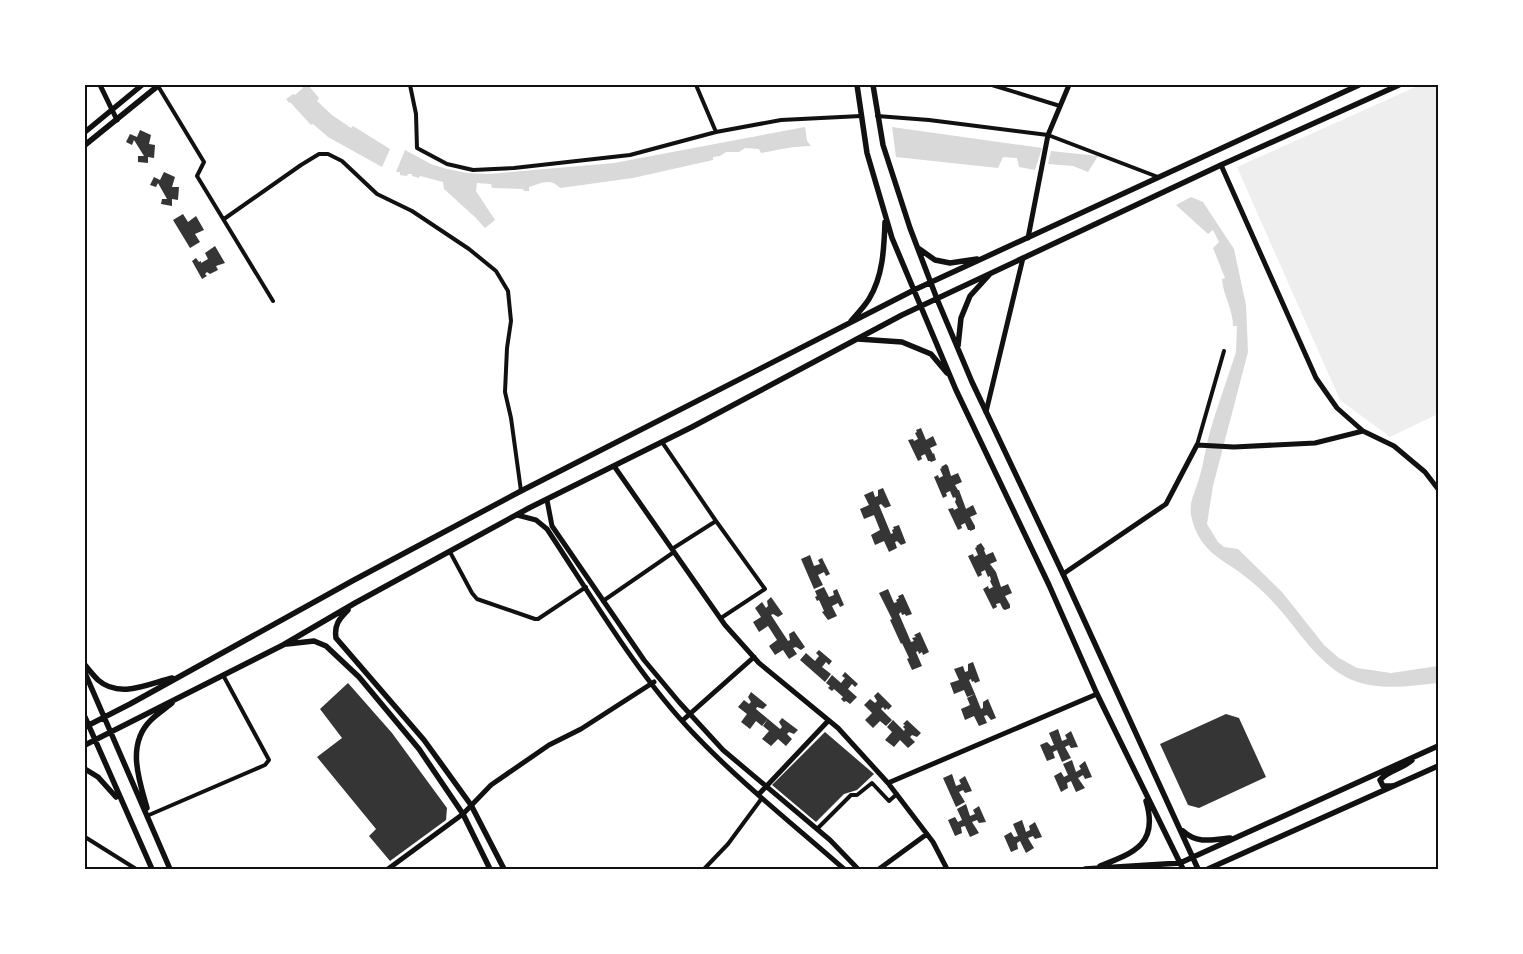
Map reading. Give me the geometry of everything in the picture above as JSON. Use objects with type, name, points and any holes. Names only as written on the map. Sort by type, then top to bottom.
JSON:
[{"type":"main road","points":[[85,132],[142,85]]},
{"type":"main road","points":[[857,85],[867,153],[892,238],[951,378],[1097,694],[1181,866]]},
{"type":"main road","points":[[873,85],[883,146],[930,283],[986,412],[1063,574],[1198,869]]},
{"type":"main road","points":[[87,726],[521,491],[914,290],[1359,85]]},
{"type":"main road","points":[[85,746],[283,645],[517,515],[662,442],[921,306],[1221,165],[1399,85]]},
{"type":"main road","points":[[85,145],[159,86]]},
{"type":"main road","points":[[849,324],[869,299],[879,279],[884,252],[885,215]]},
{"type":"main road","points":[[917,247],[935,260],[950,263],[984,258]]},
{"type":"main road","points":[[958,349],[961,318],[970,296],[991,273]]},
{"type":"main road","points":[[858,339],[902,342],[931,354],[951,378]]},
{"type":"main road","points":[[355,604],[337,621],[336,638],[424,740],[471,806],[504,869]]},
{"type":"main road","points":[[326,646],[336,638]]},
{"type":"main road","points":[[283,645],[314,641],[326,646],[360,677],[419,749],[463,814],[490,869]]},
{"type":"main road","points":[[85,665],[99,680],[116,689],[128,690],[179,677]]},
{"type":"main road","points":[[85,673],[170,869]]},
{"type":"main road","points":[[151,825],[135,759],[139,738],[150,721],[184,694]]},
{"type":"main road","points":[[85,717],[87,726],[152,869]]},
{"type":"main road","points":[[1085,869],[1181,866],[1193,857],[1438,746]]},
{"type":"main road","points":[[1393,786],[1383,786],[1380,780],[1391,772],[1406,766],[1415,757]]},
{"type":"main road","points":[[1208,869],[1438,766]]},
{"type":"main road","points":[[85,768],[98,777],[113,792],[129,818]]},
{"type":"main road","points":[[1093,868],[1132,852],[1146,837],[1150,830],[1149,812],[1141,785]]},
{"type":"main road","points":[[1180,828],[1190,838],[1205,841],[1237,837]]},
{"type":"street","points":[[100,85],[117,120]]},
{"type":"street","points":[[410,85],[416,114],[417,148],[447,164],[473,170],[514,168],[630,155],[716,132],[781,120],[861,116]]},
{"type":"street","points":[[696,85],[716,132]]},
{"type":"street","points":[[992,85],[1060,106]]},
{"type":"street","points":[[1028,238],[1048,138],[1069,85]]},
{"type":"street","points":[[159,86],[204,162],[197,176],[273,301]]},
{"type":"street","points":[[877,117],[928,120],[1048,138],[1160,177]]},
{"type":"street","points":[[224,220],[319,154],[328,154],[342,161],[377,194],[412,211],[469,249],[496,271],[508,291],[511,321],[507,348],[505,392],[511,418],[521,491]]},
{"type":"street","points":[[1221,165],[1316,378],[1337,408],[1363,431],[1394,446],[1424,472],[1438,489]]},
{"type":"street","points":[[986,412],[1022,258]]},
{"type":"street","points":[[1063,574],[1166,504],[1197,445],[1224,351]]},
{"type":"street","points":[[1197,445],[1234,447],[1315,442],[1363,431]]},
{"type":"street","points":[[662,442],[765,588],[721,618]]},
{"type":"street","points":[[614,466],[721,618],[754,657],[838,728],[888,783],[933,842],[947,869]]},
{"type":"street","points":[[547,500],[552,526],[644,660],[689,714],[722,750],[817,829],[858,869]]},
{"type":"street","points":[[517,515],[536,520],[547,529],[643,672],[694,734],[844,869]]},
{"type":"street","points":[[604,601],[716,521]]},
{"type":"street","points":[[450,552],[477,599],[535,620],[586,588]]},
{"type":"street","points":[[683,720],[754,657]]},
{"type":"street","points":[[150,815],[265,765],[269,760],[223,675]]},
{"type":"street","points":[[388,869],[463,814],[491,785],[549,745],[581,729],[660,679]]},
{"type":"street","points":[[888,783],[1097,694]]},
{"type":"street","points":[[705,868],[728,844],[766,786],[828,721]]},
{"type":"street","points":[[817,829],[850,795],[857,795],[872,783],[889,801],[897,794]]},
{"type":"street","points":[[879,869],[926,834]]},
{"type":"street","points":[[85,836],[136,869]]},
{"type":"shaded area","points":[[302,85],[308,85],[319,98],[317,101],[332,115],[351,128],[353,126],[390,149],[382,167],[328,137],[313,124],[311,125],[289,103],[286,99],[293,94],[295,95],[303,88]]},
{"type":"shaded area","points":[[1420,85],[1438,85],[1438,414],[1390,437],[1340,400],[1237,167]]},
{"type":"shaded area","points":[[805,127],[807,141],[811,146],[792,147],[761,153],[759,149],[745,148],[739,152],[726,152],[720,156],[713,157],[713,160],[633,178],[560,188],[552,183],[545,182],[529,187],[529,191],[524,191],[523,189],[492,188],[491,184],[477,183],[476,191],[495,220],[485,228],[444,189],[443,182],[420,176],[419,178],[412,176],[412,174],[407,176],[400,175],[400,172],[396,172],[405,150],[431,164],[447,169],[467,173],[489,174],[614,163]]},
{"type":"shaded area","points":[[892,127],[1042,148],[1035,170],[1019,167],[1017,158],[1003,157],[998,168],[896,157]]},
{"type":"shaded area","points":[[1051,151],[1098,156],[1088,172],[1073,166],[1048,164]]},
{"type":"shaded area","points":[[1191,197],[1203,202],[1234,249],[1246,305],[1248,352],[1213,486],[1207,524],[1218,542],[1224,547],[1238,549],[1282,592],[1324,645],[1339,658],[1357,668],[1391,673],[1438,666],[1438,683],[1384,687],[1373,686],[1352,680],[1341,674],[1313,650],[1266,594],[1241,573],[1218,558],[1208,549],[1197,533],[1191,515],[1192,501],[1211,428],[1236,352],[1237,326],[1233,326],[1222,279],[1225,278],[1213,248],[1219,242],[1213,230],[1208,234],[1176,205]]},
{"type":"building","points":[[140,130],[151,135],[149,144],[155,145],[154,158],[148,157],[148,163],[138,162],[138,156],[144,156],[134,140],[132,145],[126,142],[130,134],[137,137]]},
{"type":"building","points":[[164,172],[175,177],[172,187],[179,187],[178,200],[172,199],[172,206],[161,204],[162,199],[167,199],[158,183],[156,187],[150,185],[154,177],[160,180]]},
{"type":"building","points":[[183,214],[188,222],[196,216],[204,230],[195,234],[200,242],[190,248],[173,220]]},
{"type":"building","points":[[215,246],[225,263],[216,266],[218,270],[210,274],[207,272],[205,274],[207,276],[202,279],[192,261],[196,258],[201,263],[208,259],[205,253]]},
{"type":"building","points":[[921,428],[926,440],[933,436],[937,445],[930,448],[936,460],[931,462],[928,461],[925,454],[918,461],[908,440],[913,439],[914,441],[918,439],[915,433],[917,432],[916,430]]},
{"type":"building","points":[[946,464],[951,476],[958,473],[962,482],[955,485],[959,490],[966,509],[973,505],[977,514],[970,517],[975,529],[968,530],[965,523],[958,530],[948,509],[953,508],[954,510],[958,508],[955,502],[956,499],[955,497],[953,498],[950,491],[943,498],[934,477],[938,475],[939,478],[943,476],[940,469]]},
{"type":"building","points":[[883,488],[891,506],[885,508],[881,504],[879,505],[891,534],[893,533],[893,527],[899,525],[906,543],[901,545],[897,541],[895,542],[897,548],[889,552],[884,541],[875,545],[871,535],[880,530],[874,515],[864,519],[860,509],[869,505],[864,495],[873,491],[875,497],[878,496],[878,490]]},
{"type":"building","points":[[981,543],[986,555],[993,552],[997,561],[990,564],[996,572],[1001,587],[1008,584],[1012,593],[1005,596],[1010,608],[1003,609],[1000,603],[996,604],[997,607],[993,609],[983,589],[988,586],[989,589],[993,587],[990,576],[988,577],[985,570],[978,577],[968,556],[973,554],[974,557],[978,555],[975,548]]},
{"type":"building","points":[[810,555],[814,566],[820,564],[818,560],[822,558],[830,574],[826,576],[824,572],[818,575],[823,585],[814,589],[801,559]]},
{"type":"building","points":[[824,587],[829,597],[834,595],[833,591],[837,589],[844,605],[840,607],[838,603],[832,606],[837,616],[828,620],[822,612],[824,611],[819,600],[817,601],[815,597],[817,596],[815,591]]},
{"type":"building","points":[[888,589],[894,603],[897,602],[898,596],[903,594],[912,614],[906,616],[905,614],[902,615],[901,612],[899,614],[911,642],[914,641],[912,638],[916,637],[914,635],[920,632],[929,652],[923,655],[922,652],[919,654],[918,651],[916,652],[922,666],[912,670],[907,659],[909,658],[879,593]]},
{"type":"building","points":[[771,597],[783,614],[778,617],[773,614],[771,615],[788,641],[790,640],[789,634],[794,631],[805,647],[801,650],[796,647],[793,648],[797,654],[789,659],[783,650],[775,655],[769,646],[777,640],[768,626],[759,632],[753,622],[761,617],[755,608],[762,602],[766,608],[768,606],[767,601]]},
{"type":"building","points":[[819,650],[832,661],[829,665],[826,662],[822,667],[831,674],[825,682],[800,660],[806,653],[815,661],[819,656],[816,653]]},
{"type":"building","points":[[973,662],[980,681],[975,683],[971,679],[969,680],[975,694],[967,697],[964,690],[954,694],[950,683],[959,680],[954,669],[963,666],[965,672],[968,671],[968,664]]},
{"type":"building","points":[[845,672],[858,684],[855,687],[852,684],[848,689],[857,697],[850,704],[846,701],[844,702],[841,699],[843,697],[834,689],[832,691],[828,688],[830,686],[826,683],[832,675],[841,683],[845,678],[842,676]]},
{"type":"building","points":[[348,683],[392,733],[447,808],[446,820],[390,861],[369,836],[376,829],[317,757],[342,738],[320,709]]},
{"type":"building","points":[[751,692],[767,705],[763,709],[757,707],[756,709],[768,719],[762,726],[756,721],[750,729],[741,722],[747,714],[738,707],[744,700],[749,704],[751,702],[748,697]]},
{"type":"building","points":[[878,692],[892,706],[888,710],[887,708],[885,710],[883,707],[881,709],[892,720],[886,726],[880,721],[873,728],[865,720],[872,713],[864,705],[870,699],[875,703],[877,701],[874,696]]},
{"type":"building","points":[[975,694],[981,709],[983,708],[983,702],[988,699],[996,718],[991,720],[987,715],[984,716],[987,723],[979,726],[974,716],[965,720],[961,709],[970,705],[967,698]]},
{"type":"building","points":[[1226,714],[1239,718],[1266,777],[1199,808],[1188,805],[1160,744]]},
{"type":"building","points":[[782,718],[798,730],[794,734],[789,732],[787,734],[792,739],[786,746],[778,739],[771,746],[762,739],[769,731],[763,726],[768,719],[780,729],[782,727],[779,722]]},
{"type":"building","points":[[893,720],[904,731],[903,727],[905,725],[903,724],[907,720],[921,733],[917,737],[912,735],[910,737],[915,742],[908,748],[900,740],[894,747],[885,740],[892,732],[887,727]]},
{"type":"building","points":[[1058,729],[1062,741],[1067,739],[1065,735],[1071,731],[1078,747],[1071,748],[1069,745],[1065,747],[1071,758],[1062,762],[1057,750],[1053,752],[1055,758],[1047,761],[1040,745],[1047,742],[1051,746],[1054,745],[1049,733]]},
{"type":"building","points":[[825,732],[874,774],[857,790],[844,794],[816,822],[772,785]]},
{"type":"building","points":[[1072,760],[1076,772],[1081,769],[1079,766],[1085,761],[1092,777],[1085,779],[1083,775],[1078,778],[1085,788],[1076,792],[1071,781],[1067,783],[1068,788],[1061,792],[1054,776],[1061,772],[1064,777],[1068,775],[1063,764]]},
{"type":"building","points":[[952,774],[956,786],[961,784],[959,780],[965,776],[972,791],[965,793],[963,790],[959,792],[965,802],[956,807],[943,778]]},
{"type":"building","points":[[966,804],[970,816],[975,814],[973,810],[979,806],[986,822],[979,823],[977,820],[972,822],[979,833],[970,837],[965,826],[961,827],[962,833],[955,836],[948,820],[955,817],[958,822],[962,820],[957,809]]},
{"type":"building","points":[[1022,820],[1026,832],[1030,830],[1029,826],[1035,822],[1042,837],[1035,839],[1033,836],[1028,838],[1034,848],[1026,853],[1020,841],[1017,843],[1018,849],[1011,852],[1004,836],[1011,832],[1014,837],[1018,836],[1013,824]]}]
